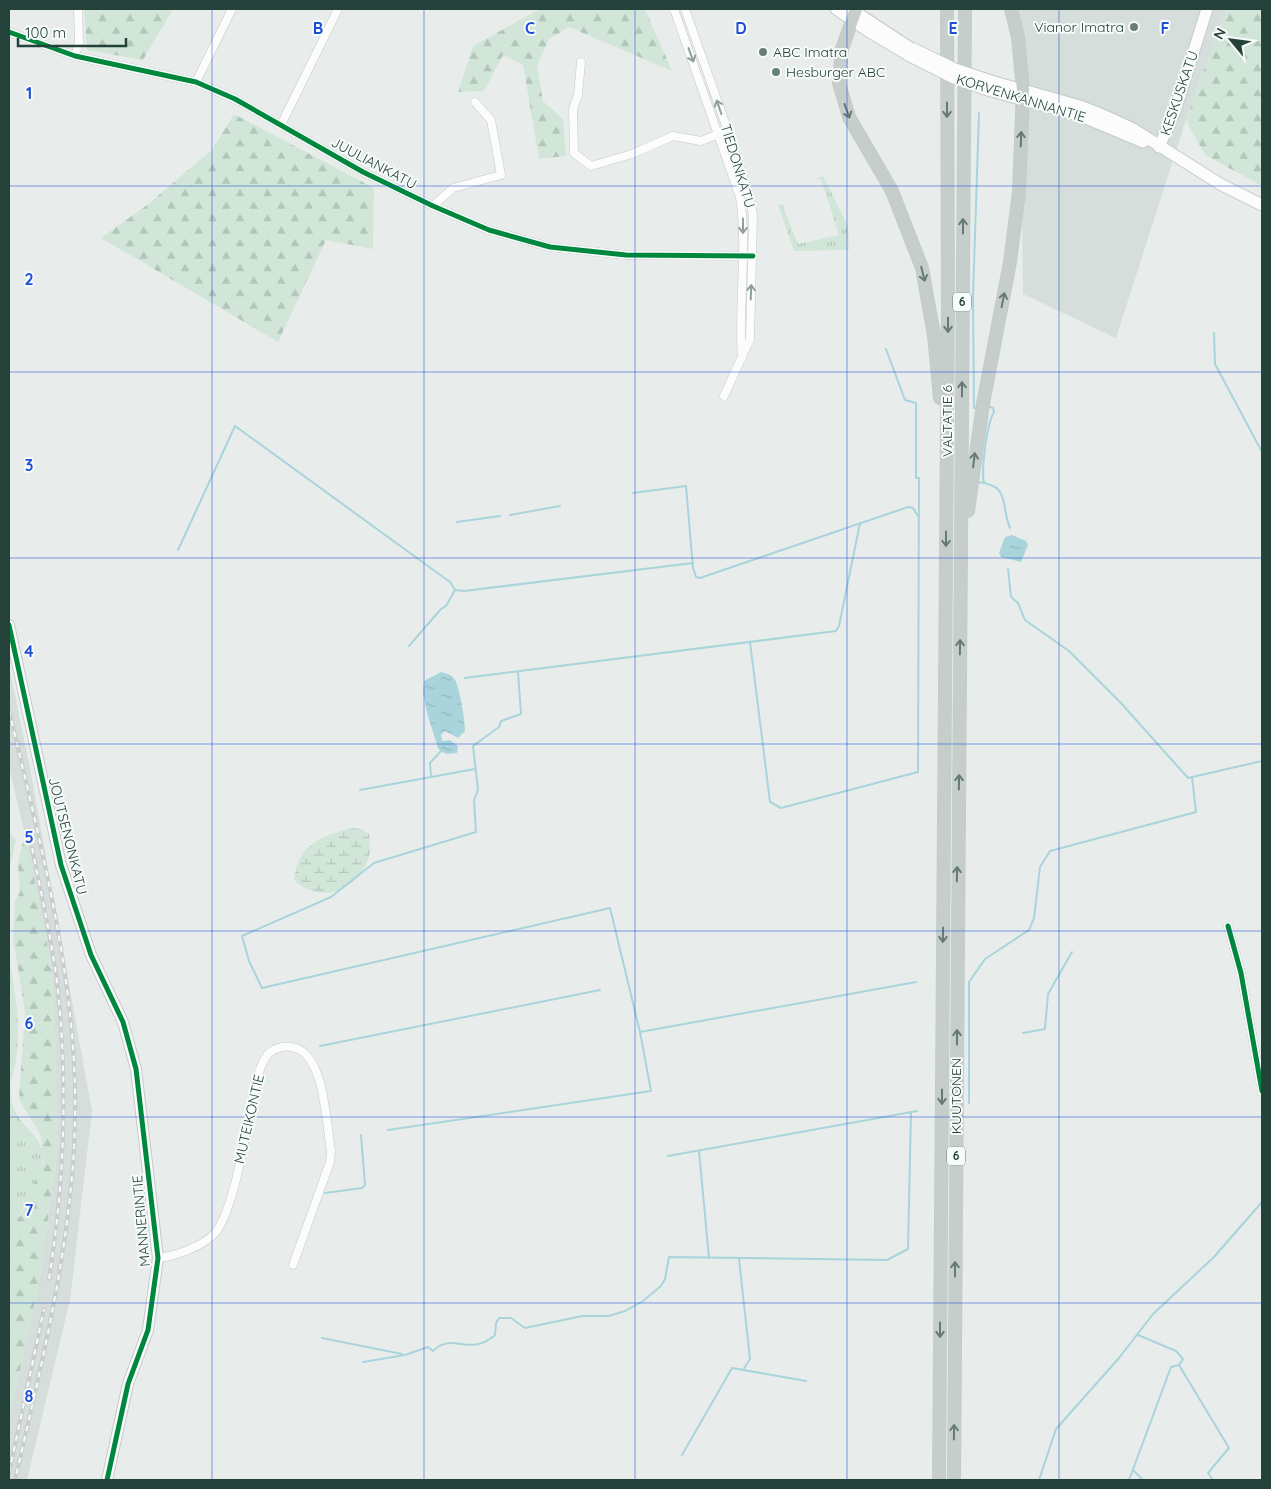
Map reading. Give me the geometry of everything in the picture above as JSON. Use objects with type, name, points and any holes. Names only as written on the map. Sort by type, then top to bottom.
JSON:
[{"type":"highway","name":"VALTATIE 6","points":[[945,834],[947,9]]},
{"type":"highway","name":"VALTATIE 6","points":[[958,831],[964,9]]},
{"type":"highway","points":[[960,595],[976,446],[1015,230],[1022,95],[1018,36],[1011,9]]},
{"type":"highway","points":[[853,12],[842,49],[840,83],[849,117],[892,191],[922,268],[934,336],[946,490]]},
{"type":"highway","name":"KUUTONEN","points":[[954,1480],[958,831]]},
{"type":"highway","name":"KUUTONEN","points":[[939,1480],[945,834]]},
{"type":"main road","name":"KORVENKANNANTIE","points":[[836,9],[853,12],[912,53],[955,69],[989,86],[1022,95],[1159,147],[1220,184],[1262,205]]},
{"type":"main road","name":"KESKUSKATU","points":[[1159,147],[1174,111],[1207,9]]},
{"type":"street","points":[[75,56],[80,42],[78,9]]},
{"type":"street","points":[[196,82],[232,9]]},
{"type":"street","points":[[281,125],[338,9]]},
{"type":"street","name":"TIEDONKATU","points":[[674,9],[740,197],[744,218],[740,328],[743,359]]},
{"type":"street","name":"TIEDONKATU","points":[[685,9],[728,130],[749,195],[752,215],[753,256],[750,340],[743,359],[724,396]]},
{"type":"street","name":"JUULIANKATU","points":[[9,32],[75,56],[196,82],[235,99],[362,172],[489,230],[550,247],[626,255],[753,256]]},
{"type":"street","points":[[581,62],[578,95],[573,109],[574,153],[591,166],[632,154],[673,136],[701,141],[728,130]]},
{"type":"street","points":[[433,206],[453,188],[501,175],[491,120],[475,102]]},
{"type":"street","name":"JOUTSENONKATU","points":[[9,626],[61,865],[85,938],[122,1022],[130,1045]]},
{"type":"street","points":[[1228,926],[1241,973],[1262,1091]]},
{"type":"street","name":"MANNERINTIE","points":[[107,1480],[128,1384],[148,1330],[158,1258],[136,1069],[130,1045]]},
{"type":"street","name":"MUTEIKONTIE","points":[[158,1258],[176,1256],[215,1233],[228,1205],[258,1075],[266,1056],[280,1047],[292,1047],[302,1050],[317,1070],[331,1151],[330,1162],[293,1265]]},
{"type":"shaded area","points":[[1018,9],[1226,9],[1186,120],[1116,338],[1023,294],[1020,24]]},
{"type":"shaded area","points":[[9,667],[29,763],[92,1111],[70,1300],[27,1480],[9,1480],[9,1420],[40,1277],[58,1146],[52,969],[27,843],[9,767]]},
{"type":"green space","points":[[84,9],[173,9],[143,60],[87,50]]},
{"type":"green space","points":[[540,9],[645,9],[672,71],[569,27],[549,39],[537,65],[543,101],[563,119],[566,156],[539,159],[523,65],[503,55],[484,91],[458,92],[473,46]]},
{"type":"green space","points":[[1226,9],[1262,9],[1262,186],[1205,155],[1186,120]]},
{"type":"green space","points":[[234,114],[374,188],[373,249],[326,240],[278,342],[101,238],[147,205],[213,149]]},
{"type":"green space","points":[[823,176],[848,226],[849,250],[794,251],[778,205],[780,204],[782,204],[798,244],[839,235],[821,179],[815,179]]},
{"type":"green space","points":[[351,828],[361,829],[369,834],[370,845],[367,862],[354,881],[345,887],[325,893],[314,892],[294,880],[300,858],[312,844],[320,839]]},
{"type":"green space","points":[[9,833],[16,840],[9,869]]},
{"type":"green space","points":[[23,841],[27,843],[52,969],[58,1146],[40,1277],[9,1420],[9,1233],[23,1211],[43,1161],[41,1136],[19,1099],[25,1012],[13,938],[15,901],[20,892],[18,864]]},
{"type":"green space","points":[[9,957],[18,1021],[17,1052],[10,1084]]},
{"type":"green space","points":[[9,1082],[15,1111],[40,1144],[43,1157],[37,1180],[9,1233]]},
{"type":"green space","points":[[9,1141],[16,1149],[14,1166],[9,1176]]},
{"type":"water","points":[[1012,535],[1026,541],[1028,545],[1021,562],[1001,557],[999,553],[1005,537]]},
{"type":"water","points":[[441,672],[449,674],[454,678],[460,697],[465,731],[458,738],[445,731],[441,735],[442,741],[450,740],[458,746],[457,753],[444,753],[438,748],[427,713],[423,692],[424,681]]},
{"type":"waterway","points":[[977,408],[974,408],[973,296],[979,113]]},
{"type":"waterway","points":[[1214,333],[1215,364],[1262,452]]},
{"type":"waterway","points":[[750,642],[770,802],[781,808],[918,772],[919,478],[916,478],[916,403],[905,400],[886,349]]},
{"type":"waterway","points":[[984,483],[985,446],[994,412],[993,408],[988,406]]},
{"type":"waterway","points":[[178,550],[235,426],[450,582],[455,590],[464,591],[693,563]]},
{"type":"waterway","points":[[977,482],[995,487],[1000,492],[1010,528]]},
{"type":"waterway","points":[[633,493],[686,486],[693,568],[696,577],[700,578],[908,507],[913,508],[918,516]]},
{"type":"waterway","points":[[510,515],[560,506]]},
{"type":"waterway","points":[[457,522],[500,516]]},
{"type":"waterway","points":[[465,678],[836,631],[839,626],[860,523]]},
{"type":"waterway","points":[[1008,569],[1011,597],[1018,603],[1025,620],[1069,651],[1121,703],[1188,778],[1262,761]]},
{"type":"waterway","points":[[409,646],[441,609],[446,606],[455,590]]},
{"type":"waterway","points":[[388,1130],[651,1091],[640,1032],[610,908],[262,988],[249,961],[242,936],[331,897],[374,863],[476,832],[474,800],[478,790],[473,746],[499,727],[501,721],[521,714],[518,672]]},
{"type":"waterway","points":[[431,776],[430,763],[441,751]]},
{"type":"waterway","points":[[360,790],[475,769]]},
{"type":"waterway","points":[[969,1103],[969,982],[985,959],[1029,930],[1034,918],[1040,867],[1050,851],[1196,812],[1192,777]]},
{"type":"waterway","points":[[1023,1033],[1045,1029],[1048,994],[1072,952]]},
{"type":"waterway","points":[[640,1032],[916,982]]},
{"type":"waterway","points":[[320,1046],[600,990]]},
{"type":"waterway","points":[[668,1156],[917,1111]]},
{"type":"waterway","points":[[363,1362],[405,1355],[428,1347],[433,1351],[447,1343],[477,1344],[495,1335],[496,1323],[499,1318],[511,1318],[525,1328],[582,1316],[609,1316],[625,1311],[643,1301],[661,1286],[665,1279],[669,1257],[887,1260],[908,1249],[911,1112]]},
{"type":"waterway","points":[[325,1193],[362,1188],[365,1185],[361,1135]]},
{"type":"waterway","points":[[699,1151],[709,1258]]},
{"type":"waterway","points":[[1039,1480],[1056,1429],[1119,1358],[1153,1314],[1214,1257],[1262,1202]]},
{"type":"waterway","points":[[739,1259],[750,1359],[743,1370]]},
{"type":"waterway","points":[[1129,1480],[1171,1367],[1179,1365],[1183,1359],[1176,1351],[1138,1335]]},
{"type":"waterway","points":[[322,1338],[402,1354]]},
{"type":"waterway","points":[[1179,1365],[1229,1448],[1208,1473],[1213,1480]]},
{"type":"waterway","points":[[682,1455],[732,1368],[806,1381]]},
{"type":"waterway","points":[[1133,1470],[1143,1480]]},
{"type":"railway","points":[[9,710],[52,898],[68,993],[75,1089],[71,1187],[65,1237],[48,1335],[15,1480]]},
{"type":"railway","points":[[32,848],[55,965],[63,1056],[64,1093],[59,1205],[49,1279]]},
{"type":"railway","points":[[9,1473],[44,1309]]},
{"type":"cycle path","points":[[9,32],[75,56],[196,82],[235,99],[363,172],[433,206],[489,230],[550,247],[626,255],[753,256]]},
{"type":"cycle path","points":[[9,625],[61,865],[91,955],[123,1022],[136,1069],[158,1258],[148,1330],[128,1384],[107,1480]]},
{"type":"cycle path","points":[[1228,926],[1241,973],[1262,1091]]},
{"type":"place","name":"Vianor Imatra","points":[[1134,27]]},
{"type":"place","name":"ABC Imatra","points":[[763,52]]},
{"type":"place","name":"Hesburger ABC","points":[[776,72]]}]
